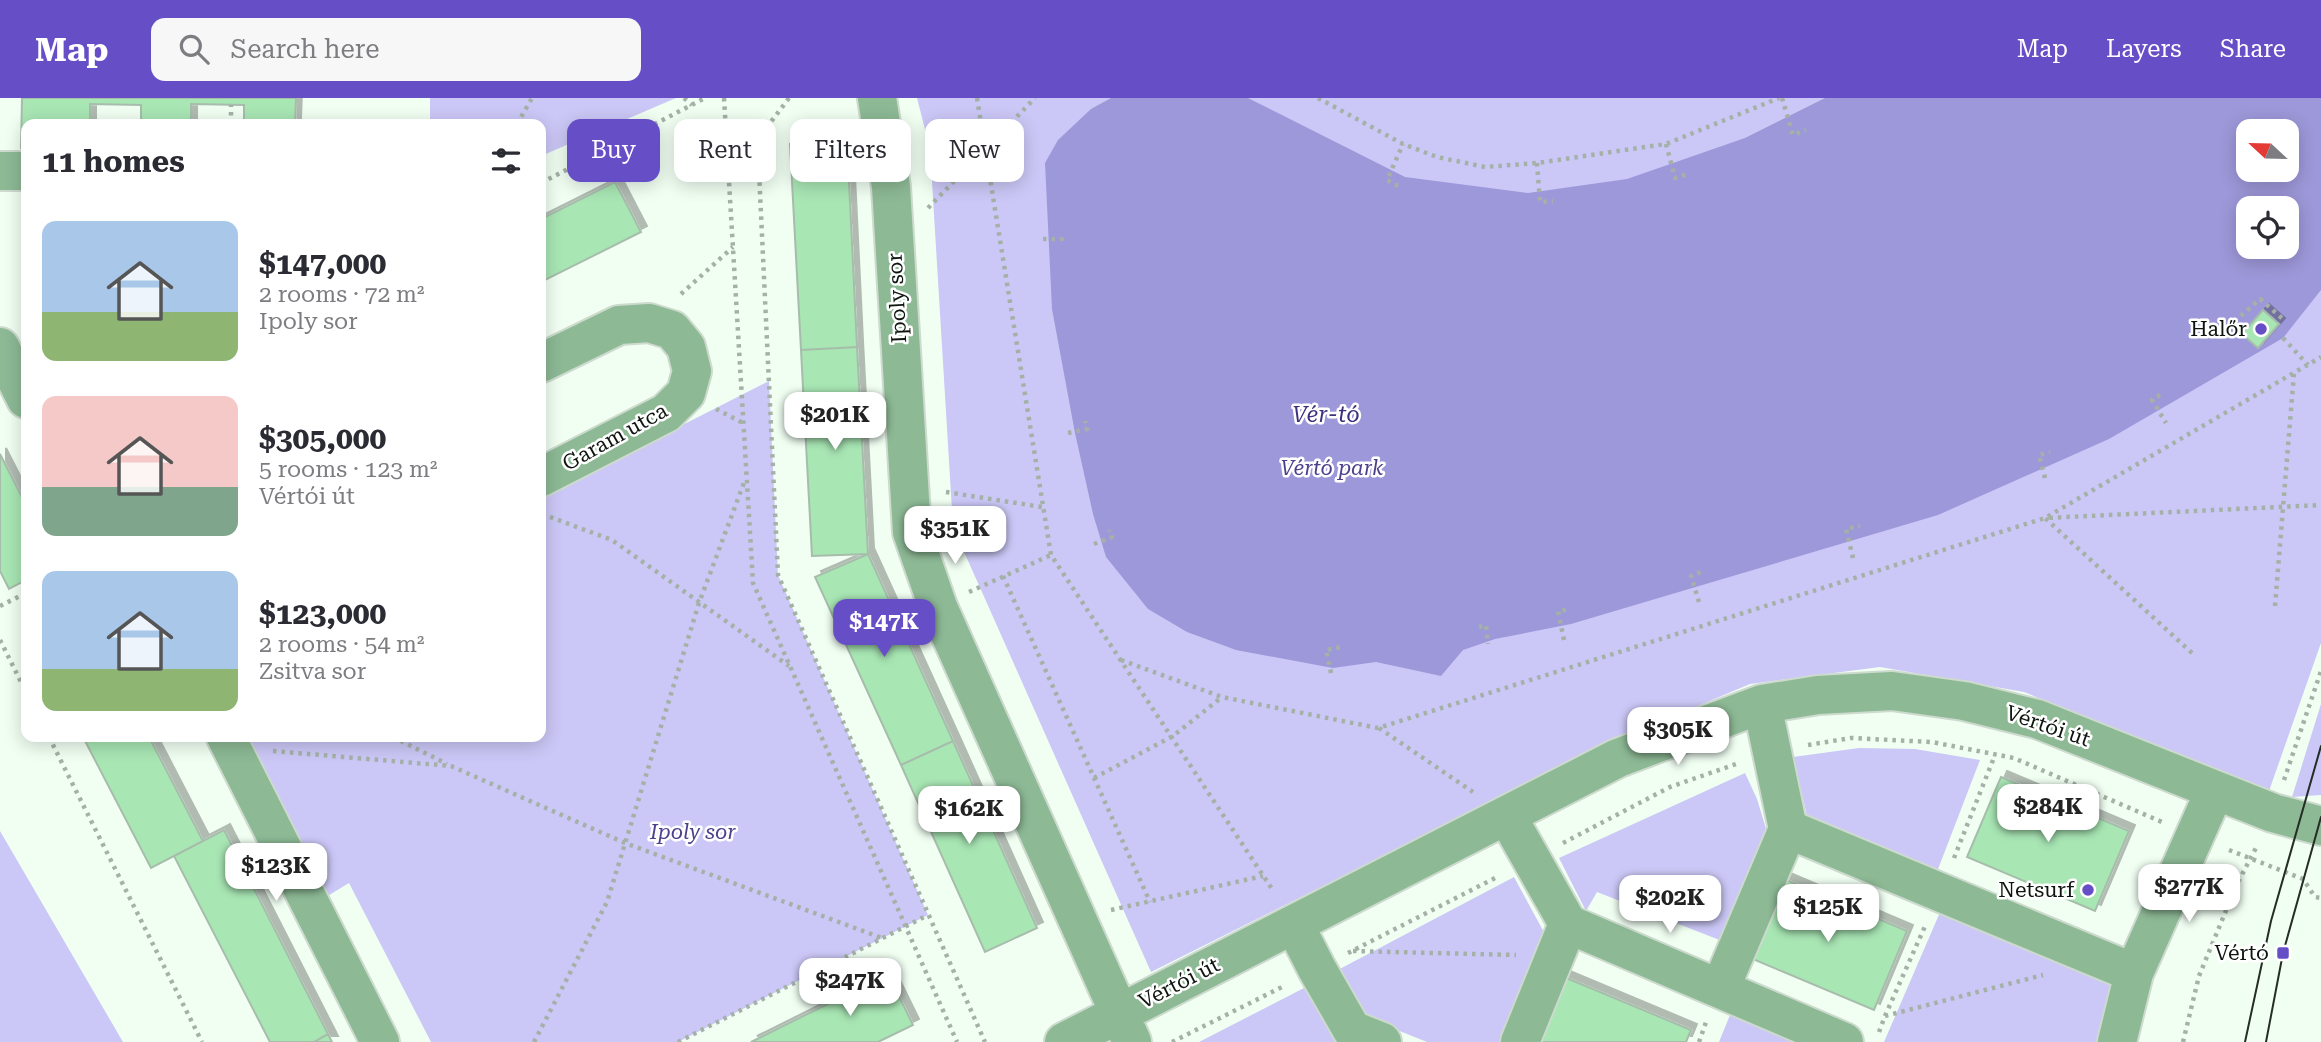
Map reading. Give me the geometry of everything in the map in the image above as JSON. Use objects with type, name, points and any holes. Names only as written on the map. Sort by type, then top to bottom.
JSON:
[{"type":"street","name":"Ipoly sor","points":[[877,98],[891,187],[912,532],[938,607],[1125,1028]]},
{"type":"street","points":[[0,171],[21,171]]},
{"type":"street","points":[[546,361],[619,325],[649,323]]},
{"type":"street","name":"Garam utca","points":[[546,474],[666,413],[685,393],[692,371],[686,347],[672,330],[649,323]]},
{"type":"street","points":[[0,347],[21,389]]},
{"type":"street","name":"Vértói út","points":[[1064,1042],[1125,1028],[1294,924],[1618,758],[1762,704],[1818,695],[1892,691],[1964,701],[2037,719],[2273,813],[2321,826]]},
{"type":"street","points":[[1720,989],[1788,829],[1762,704]]},
{"type":"street","points":[[229,742],[380,1042]]},
{"type":"street","points":[[2117,1042],[2134,973],[2215,790]]},
{"type":"street","points":[[1507,816],[1561,940],[1520,1042]]},
{"type":"street","points":[[1788,829],[2134,973]]},
{"type":"street","points":[[1294,924],[1352,1030],[1382,1042]]},
{"type":"street","points":[[1561,940],[1720,989],[1844,1042]]},
{"type":"path","points":[[520,119],[532,98]]},
{"type":"path","points":[[684,98],[692,105]]},
{"type":"path","points":[[724,98],[753,583],[957,1042]]},
{"type":"path","points":[[789,98],[766,127],[758,150],[778,575],[985,1042]]},
{"type":"path","points":[[977,98],[980,119]]},
{"type":"path","points":[[1014,119],[1035,98]]},
{"type":"path","points":[[1318,98],[1403,144],[1437,158],[1485,167],[1538,163],[1666,144],[1781,98],[1793,135],[1807,130]]},
{"type":"path","points":[[546,180],[701,99]]},
{"type":"path","points":[[231,119],[232,105]]},
{"type":"path","points":[[1398,186],[1387,180],[1403,144]]},
{"type":"path","points":[[1666,144],[1675,178],[1688,174]]},
{"type":"path","points":[[1538,163],[1540,202],[1553,201]]},
{"type":"path","points":[[893,224],[929,207],[953,182]]},
{"type":"path","points":[[990,182],[1051,555],[1294,924]]},
{"type":"path","points":[[1042,239],[1062,239],[1062,233]]},
{"type":"path","points":[[649,323],[733,247]]},
{"type":"path","points":[[2228,327],[2260,299],[2283,318]]},
{"type":"path","points":[[2283,338],[2308,365]]},
{"type":"path","points":[[1378,728],[2045,518],[2321,357]]},
{"type":"path","points":[[2275,606],[2294,373]]},
{"type":"path","points":[[2160,396],[2152,400],[2166,423]]},
{"type":"path","points":[[1068,433],[1087,429],[1085,421]]},
{"type":"path","points":[[2045,478],[2039,455],[2050,452]]},
{"type":"path","points":[[534,1042],[607,902],[699,603],[747,476]]},
{"type":"path","points":[[909,491],[947,492],[1042,507]]},
{"type":"path","points":[[2045,518],[2321,505]]},
{"type":"path","points":[[546,516],[612,540],[790,667]]},
{"type":"path","points":[[2045,518],[2192,653]]},
{"type":"path","points":[[1853,558],[1846,529],[1860,526]]},
{"type":"path","points":[[1094,544],[1112,537],[1109,530]]},
{"type":"path","points":[[938,607],[1051,555]]},
{"type":"path","points":[[1699,602],[1691,576],[1703,571]]},
{"type":"path","points":[[1003,576],[1150,902]]},
{"type":"path","points":[[0,607],[21,596]]},
{"type":"path","points":[[1564,640],[1558,611],[1571,609]]},
{"type":"path","points":[[1479,626],[1486,625],[1488,643]]},
{"type":"path","points":[[0,639],[21,682]]},
{"type":"path","points":[[1331,673],[1326,650],[1341,647]]},
{"type":"path","points":[[1121,660],[1222,697],[1378,728],[1432,762],[1507,816]]},
{"type":"path","points":[[2183,1042],[2199,976],[2236,884],[2252,859],[2273,813],[2321,671]]},
{"type":"path","points":[[1094,778],[1172,736],[1222,697]]},
{"type":"path","points":[[52,742],[202,1042]]},
{"type":"path","points":[[229,742],[451,766]]},
{"type":"path","points":[[403,742],[625,843],[882,938]]},
{"type":"path","points":[[1875,1042],[1940,893],[1995,755],[2014,758],[2303,879],[2315,897],[2321,898]]},
{"type":"path","points":[[1076,918],[1264,876]]},
{"type":"path","points":[[678,1042],[928,915]]},
{"type":"path","points":[[1353,951],[1561,940]]},
{"type":"path","points":[[1885,1016],[2047,973]]},
{"type":"green space","points":[[430,98],[676,98],[627,119],[567,119],[567,145],[546,154],[546,119],[430,119]]},
{"type":"green space","name":"Vértó park","points":[[917,98],[2321,98],[2321,643],[2269,791],[2024,692],[1880,667],[1750,684],[1605,745],[1151,972],[953,527],[932,182],[1024,182],[1024,119],[925,119],[925,129]]},
{"type":"green space","name":"Ipoly sor","points":[[769,381],[778,575],[928,915],[678,1042],[431,1042],[349,883],[326,897],[248,742],[546,742],[546,494]]},
{"type":"green space","points":[[2321,704],[2321,795],[2292,797]]},
{"type":"green space","points":[[1859,748],[1915,749],[1980,760],[1935,877],[1809,824],[1793,757]]},
{"type":"green space","points":[[1745,773],[1757,799],[1767,832],[1722,941],[1597,892],[1586,911],[1559,858]]},
{"type":"green space","points":[[0,831],[123,1042],[0,1042]]},
{"type":"green space","points":[[1514,877],[1546,936],[1501,1042],[1427,1042],[1357,1014],[1334,972]]},
{"type":"green space","points":[[1941,910],[2114,981],[2102,1042],[1884,1042]]},
{"type":"green space","points":[[1304,988],[1336,1042],[1199,1042]]},
{"type":"green space","points":[[1730,1015],[1797,1042],[1719,1042]]},
{"type":"water","name":"Vér-tó","points":[[1111,98],[1248,98],[1405,177],[1528,193],[1627,179],[1745,138],[1825,98],[2321,98],[2321,290],[2283,338],[2109,439],[1938,515],[1571,624],[1495,639],[1463,650],[1441,676],[1376,662],[1333,668],[1236,650],[1187,632],[1148,609],[1106,557],[1093,514],[1075,433],[1052,309],[1045,163],[1058,140],[1091,109]]},
{"type":"building","points":[[22,98],[296,98],[295,119],[244,119],[244,105],[191,104],[191,119],[141,119],[141,105],[90,104],[90,119],[22,119]]},
{"type":"building","points":[[615,182],[641,232],[546,280],[546,216]]},
{"type":"building","points":[[792,182],[849,182],[857,347],[801,350]]},
{"type":"building","name":"Halőr","points":[[2263,310],[2279,324],[2258,348],[2242,334]]},
{"type":"building","points":[[857,347],[868,554],[812,556],[801,350]]},
{"type":"building","points":[[0,454],[21,495],[21,583],[9,589],[0,571]]},
{"type":"building","points":[[868,554],[953,741],[901,765],[815,577]]},
{"type":"building","points":[[953,741],[1037,928],[985,952],[901,765]]},
{"type":"building","points":[[86,742],[152,742],[203,841],[151,868]]},
{"type":"building","points":[[2001,777],[2129,831],[2095,911],[1967,857]]},
{"type":"building","points":[[224,830],[328,1034],[314,1042],[270,1042],[174,856]]},
{"type":"building","points":[[1782,878],[1907,931],[1874,1010],[1748,957]]},
{"type":"building","points":[[888,974],[913,1025],[878,1042],[751,1042]]},
{"type":"building","points":[[1564,977],[1691,1030],[1686,1042],[1536,1042]]},
{"type":"building","points":[[328,1034],[332,1042],[314,1042]]},
{"type":"tram line","points":[[2245,1042],[2271,921],[2321,746]]},
{"type":"tram line","points":[[2266,1042],[2283,953],[2321,817]]},
{"type":"place","name":"Halőr","points":[[2261,329]]},
{"type":"place","name":"Netsurf","points":[[2088,890]]},
{"type":"place","name":"Vértó","points":[[2283,953]]}]
